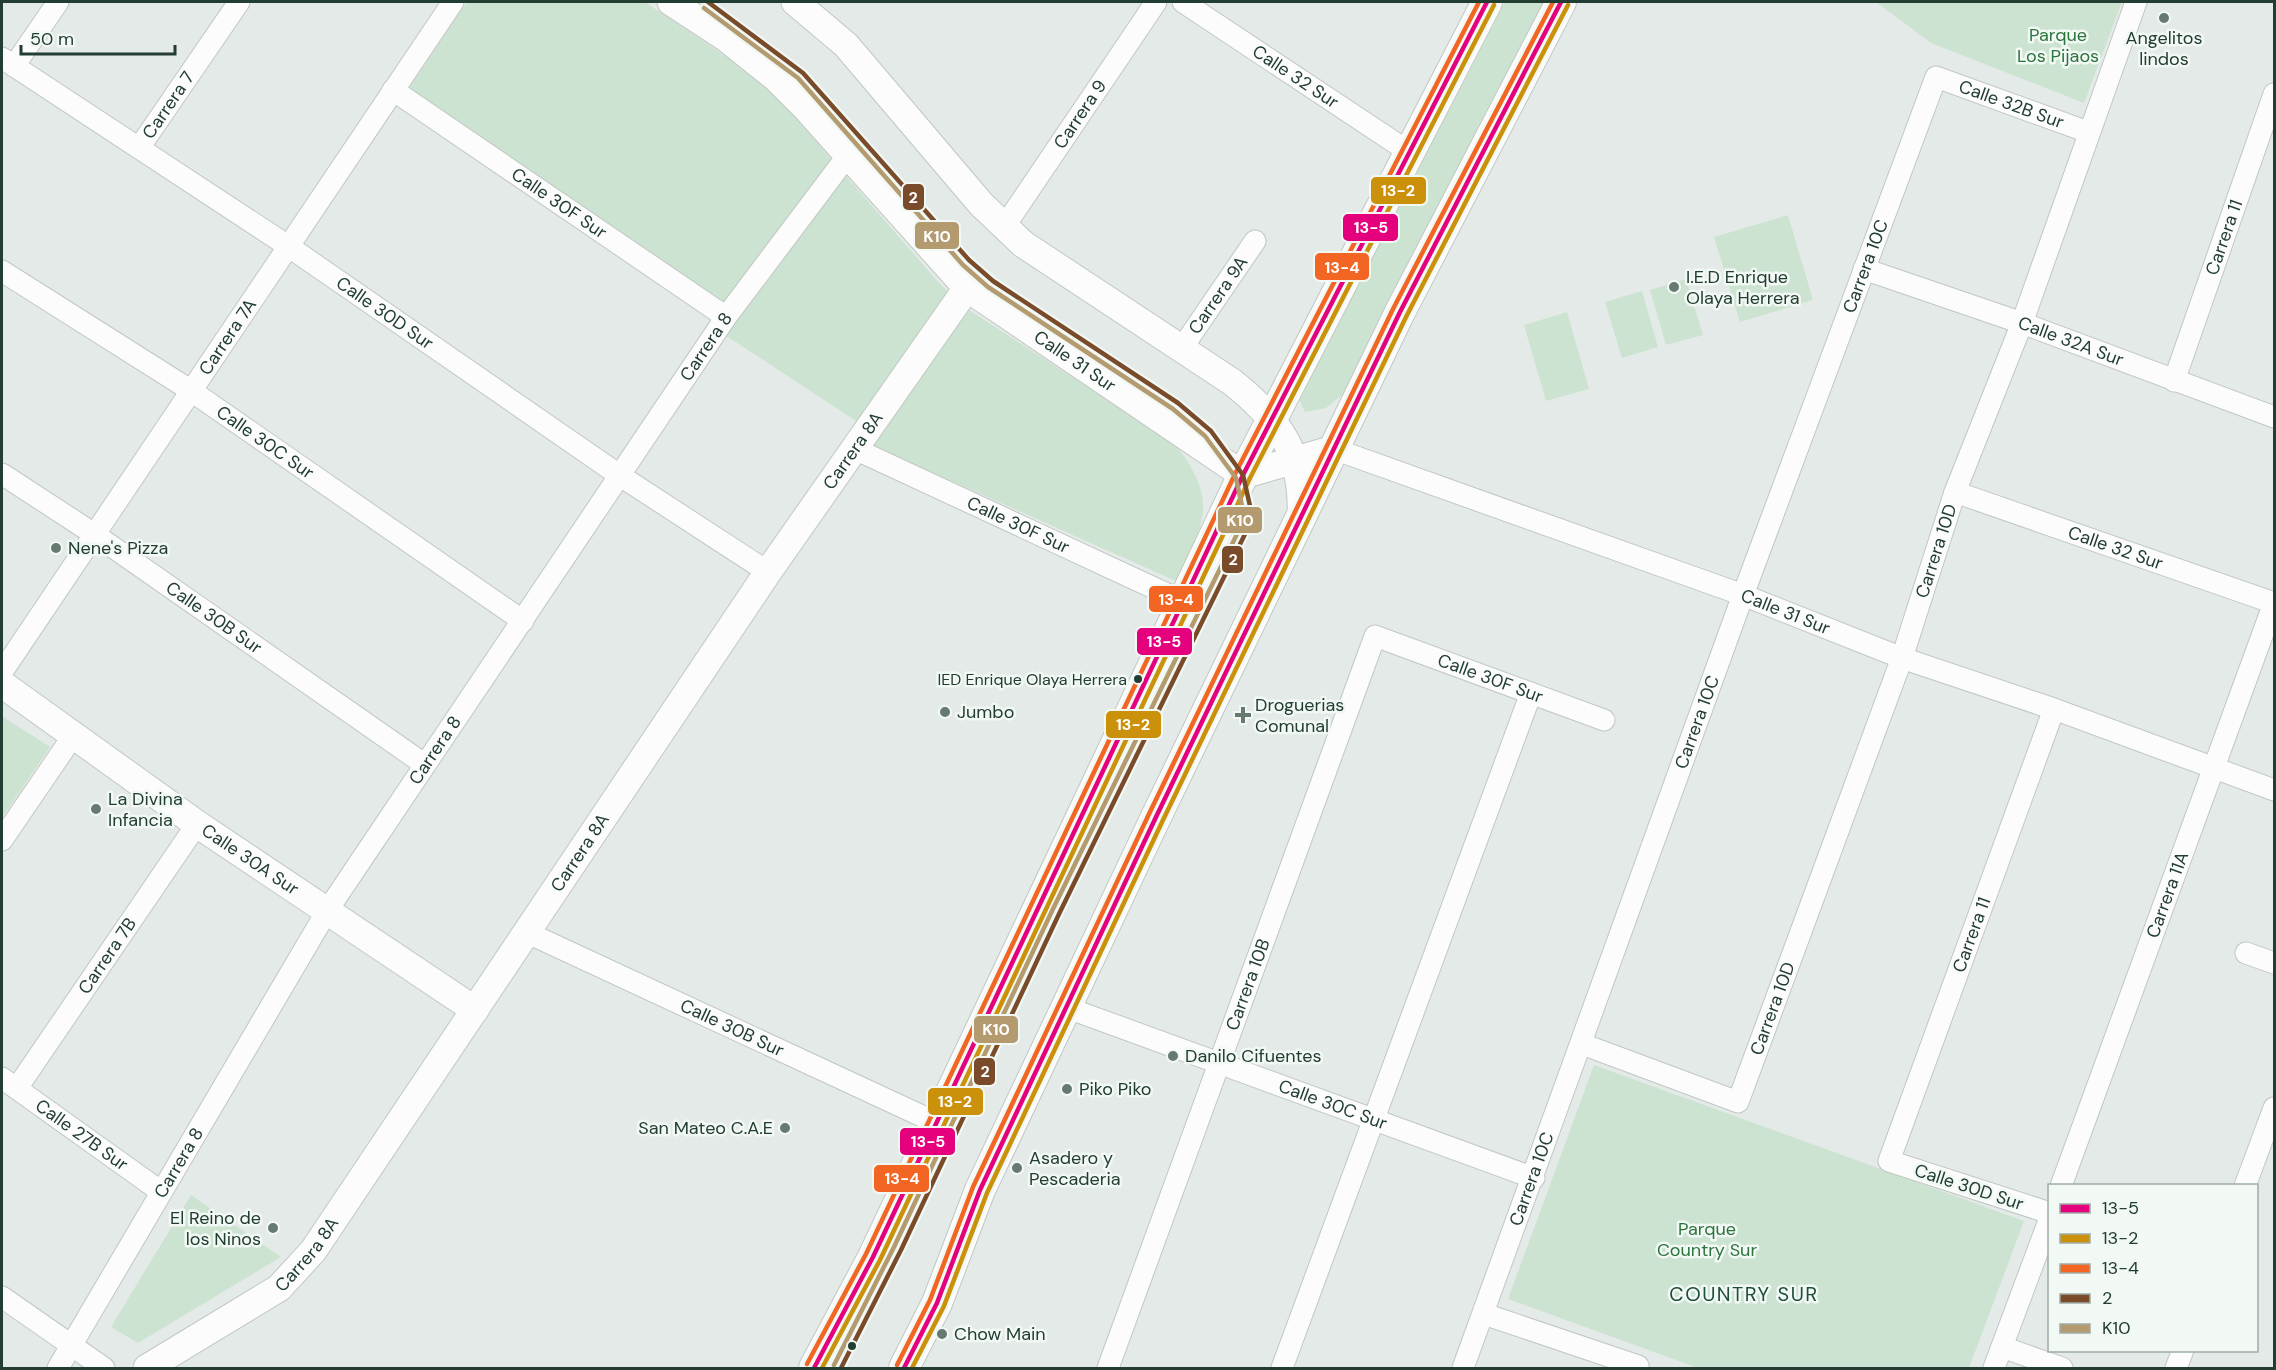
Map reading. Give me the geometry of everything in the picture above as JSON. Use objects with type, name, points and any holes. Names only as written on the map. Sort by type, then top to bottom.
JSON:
[{"type":"main road","points":[[814,1368],[868,1267],[937,1123],[1007,968],[1243,475],[1487,2]]},
{"type":"main road","points":[[904,1368],[937,1303],[980,1190],[1065,1007],[1400,312],[1561,2]]},
{"type":"street","points":[[8,62],[58,2]]},
{"type":"street","name":"Carrera 7","points":[[139,148],[239,2]]},
{"type":"street","name":"Carrera 7A","points":[[2,672],[453,2]]},
{"type":"street","name":"Calle 31 Sur","points":[[671,2],[726,38],[768,71],[805,107],[967,288],[1243,475]]},
{"type":"street","name":"Carrera 9","points":[[1004,227],[1156,2]]},
{"type":"street","name":"Calle 32 Sur","points":[[1183,2],[1409,152]]},
{"type":"street","name":"Carrera 10D","points":[[1582,1044],[1738,1102],[1902,658],[1955,492],[2022,323],[2136,2]]},
{"type":"street","points":[[802,3],[846,45],[1004,227],[1047,261],[1232,382],[1273,418],[1295,460],[1302,495],[1301,518]]},
{"type":"street","name":"Calle 30D Sur","points":[[8,62],[288,246],[619,476],[768,572]]},
{"type":"street","name":"Calle 32B Sur","points":[[1936,77],[2088,132]]},
{"type":"street","name":"Carrera 10C","points":[[1463,1368],[1534,1178],[1743,595],[1936,77]]},
{"type":"street","name":"Calle 30F Sur","points":[[393,90],[726,317]]},
{"type":"street","name":"Carrera 11","points":[[2174,381],[2274,94]]},
{"type":"street","name":"Carrera 8","points":[[58,1368],[160,1191],[327,911],[726,317],[848,155]]},
{"type":"street","name":"Carrera 9A","points":[[1182,348],[1255,241]]},
{"type":"street","name":"Calle 32A Sur","points":[[1864,269],[2022,323],[2274,417]]},
{"type":"street","name":"Calle 30C Sur","points":[[2,271],[190,390],[523,621]]},
{"type":"street","name":"Carrera 8A","points":[[163,1365],[266,1297],[298,1270],[528,933],[768,572],[967,288]]},
{"type":"street","points":[[1243,475],[1334,448]]},
{"type":"street","name":"Calle 31 Sur","points":[[1334,448],[1743,595],[1902,658],[2054,710],[2274,790]]},
{"type":"street","name":"Calle 30F Sur","points":[[855,449],[1182,601]]},
{"type":"street","name":"Calle 30B Sur","points":[[2,474],[94,534],[424,764]]},
{"type":"street","name":"Calle 32 Sur","points":[[1955,492],[2274,603]]},
{"type":"street","name":"Carrera 11A","points":[[2061,1184],[2274,603]]},
{"type":"street","name":"Calle 30F Sur","points":[[1375,636],[1604,720]]},
{"type":"street","name":"Carrera 10B","points":[[1108,1368],[1375,636]]},
{"type":"street","name":"Calle 30A Sur","points":[[2,684],[197,824],[475,1010]]},
{"type":"street","points":[[1282,1368],[1531,693]]},
{"type":"street","name":"Carrera 11","points":[[1889,1161],[2054,710]]},
{"type":"street","points":[[2,840],[73,736]]},
{"type":"street","name":"Carrera 7B","points":[[9,1083],[197,824]]},
{"type":"street","name":"Calle 30B Sur","points":[[528,933],[937,1123]]},
{"type":"street","points":[[2246,953],[2274,963]]},
{"type":"street","name":"Calle 30C Sur","points":[[1065,1007],[1534,1178]]},
{"type":"street","name":"Calle 27B Sur","points":[[9,1083],[160,1191]]},
{"type":"street","points":[[2245,1184],[2274,1108]]},
{"type":"street","name":"Calle 30D Sur","points":[[1889,1161],[2048,1216]]},
{"type":"street","points":[[1994,1368],[2048,1219]]},
{"type":"street","points":[[2,1297],[104,1368]]},
{"type":"street","points":[[1484,1314],[1638,1367]]},
{"type":"street","points":[[2002,1347],[2062,1368]]},
{"type":"street","points":[[2176,1368],[2182,1352]]},
{"type":"green space","points":[[467,2],[645,2],[740,66],[774,93],[939,283],[966,308],[1175,444],[1198,482],[1203,512],[1194,543],[1176,581],[873,446],[879,436],[725,335],[737,317],[406,93]]},
{"type":"green space","points":[[1505,2],[1545,2],[1343,394],[1326,408],[1305,412],[1299,399]]},
{"type":"green space","name":"Parque Los Pijaos","points":[[1876,2],[2122,2],[2084,103],[1931,43]]},
{"type":"green space","points":[[1788,215],[1813,300],[1740,322],[1714,237]]},
{"type":"green space","points":[[1686,279],[1703,335],[1666,345],[1650,290]]},
{"type":"green space","points":[[1642,291],[1658,347],[1622,358],[1605,302]]},
{"type":"green space","points":[[1567,312],[1589,389],[1546,401],[1524,325]]},
{"type":"green space","points":[[2,716],[50,747],[2,818]]},
{"type":"green space","name":"Parque Country Sur","points":[[1594,1065],[2024,1221],[1969,1368],[1698,1368],[1508,1299]]},
{"type":"green space","points":[[191,1195],[281,1257],[138,1343],[111,1327]]},
{"type":"transit line","name":"2","points":[[708,2],[803,73],[969,260],[993,281],[1178,403],[1211,431],[1243,475],[1250,506],[1246,532],[1059,914],[901,1250],[841,1368]]},
{"type":"transit line","name":"13-4","points":[[807,1364],[866,1254],[1236,472],[1479,2]]},
{"type":"transit line","name":"13-5","points":[[814,1368],[873,1257],[1243,475],[1487,2]]},
{"type":"transit line","name":"13-4","points":[[897,1365],[930,1300],[973,1187],[1149,814],[1393,309],[1553,2]]},
{"type":"transit line","name":"13-5","points":[[904,1368],[937,1303],[980,1190],[1156,817],[1400,312],[1561,2]]},
{"type":"transit line","name":"13-2","points":[[822,1368],[880,1260],[1250,478],[1494,5]]},
{"type":"transit line","name":"13-2","points":[[912,1368],[944,1306],[987,1193],[1163,820],[1407,315],[1568,5]]},
{"type":"transit line","name":"K10","points":[[704,8],[798,78],[963,265],[988,287],[1173,409],[1205,436],[1236,478],[1242,506],[1239,530],[1052,911],[894,1247],[834,1365]]},
{"type":"place","name":"Angelitos lindos","points":[[2164,18]]},
{"type":"place","name":"I.E.D Enrique Olaya Herrera","points":[[1674,287]]},
{"type":"place","name":"Nene's Pizza","points":[[56,548]]},
{"type":"place","name":"IED Enrique Olaya Herrera","points":[[1138,679]]},
{"type":"place","name":"Jumbo","points":[[945,712]]},
{"type":"place","name":"Droguerias Comunal","points":[[1243,715]]},
{"type":"place","name":"La Divina Infancia","points":[[96,809]]},
{"type":"place","name":"Danilo Cifuentes","points":[[1173,1056]]},
{"type":"place","name":"Piko Piko","points":[[1067,1089]]},
{"type":"place","name":"San Mateo C.A.E","points":[[785,1128]]},
{"type":"place","name":"Asadero y Pescaderia","points":[[1017,1168]]},
{"type":"place","name":"El Reino de los Ninos","points":[[273,1228]]},
{"type":"place","name":"Chow Main","points":[[942,1334]]},
{"type":"district","name":"COUNTRY SUR","points":[[1744,1294]]}]
